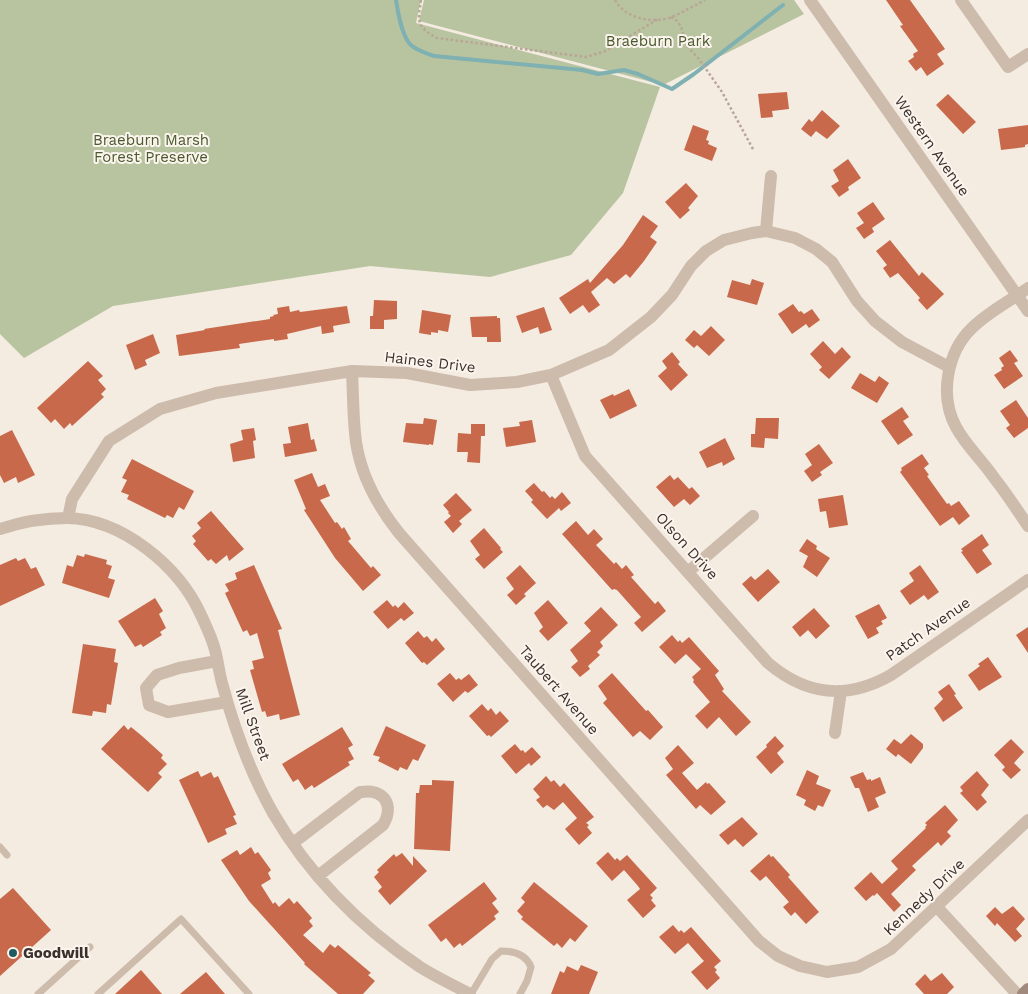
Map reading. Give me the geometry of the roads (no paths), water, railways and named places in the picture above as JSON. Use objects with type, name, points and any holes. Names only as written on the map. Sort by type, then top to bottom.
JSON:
[{"type":"street","name":"Western Avenue","points":[[810,0],[1028,311]]},
{"type":"street","points":[[961,0],[1008,67],[1028,54]]},
{"type":"street","points":[[771,176],[766,231],[795,238],[816,249],[832,262],[857,301],[875,321],[902,342],[949,367]]},
{"type":"street","name":"Haines Drive","points":[[68,518],[72,499],[109,441],[160,408],[216,393],[352,371],[407,373],[470,385],[518,382],[551,375],[609,350],[651,317],[672,294],[691,266],[706,251],[724,240],[766,231]]},
{"type":"street","points":[[1028,288],[971,328],[957,349],[949,367],[948,391],[950,410],[956,426],[1028,526]]},
{"type":"street","name":"Taubert Avenue","points":[[352,371],[355,434],[361,462],[370,488],[383,513],[759,942],[778,956],[800,966],[827,972]]},
{"type":"street","name":"Olson Drive","points":[[551,375],[585,456],[610,486],[689,571],[768,663],[783,676],[800,684],[820,690],[841,691]]},
{"type":"street","points":[[689,571],[753,516]]},
{"type":"street","name":"Mill Street","points":[[0,529],[29,522],[68,518],[110,528],[135,540],[158,557],[180,582],[200,613],[215,649],[234,726],[252,771],[273,812],[293,843],[328,888],[380,938],[422,968],[470,994]]},
{"type":"street","name":"Patch Avenue","points":[[841,691],[874,685],[891,675],[1028,580]]},
{"type":"street","points":[[217,660],[157,675],[146,688],[149,705],[168,712],[227,702]]},
{"type":"street","points":[[835,733],[841,691]]},
{"type":"street","points":[[293,843],[360,792],[374,792],[383,798],[389,807],[389,816],[383,825],[318,876]]},
{"type":"street","name":"Kennedy Drive","points":[[827,972],[858,967],[891,949],[1028,820]]},
{"type":"street","points":[[937,907],[1018,994]]},
{"type":"street","points":[[1023,994],[1028,989]]},
{"type":"lane","points":[[0,847],[7,855]]},
{"type":"lane","points":[[98,994],[181,919],[250,994]]},
{"type":"lane","points":[[38,994],[90,947]]},
{"type":"lane","points":[[470,994],[492,960],[501,951],[512,951],[529,961],[531,967],[527,981],[520,994]]},
{"type":"waterway","points":[[396,0],[406,39],[417,49],[434,56],[582,70],[598,74],[624,70],[672,89],[783,5]]},
{"type":"place","name":"Goodwill","points":[[13,953]]},
{"type":"park label","name":"Braeburn Park","points":[[658,41]]},
{"type":"park label","name":"Braeburn Marsh Forest Preserve","points":[[151,148]]}]
